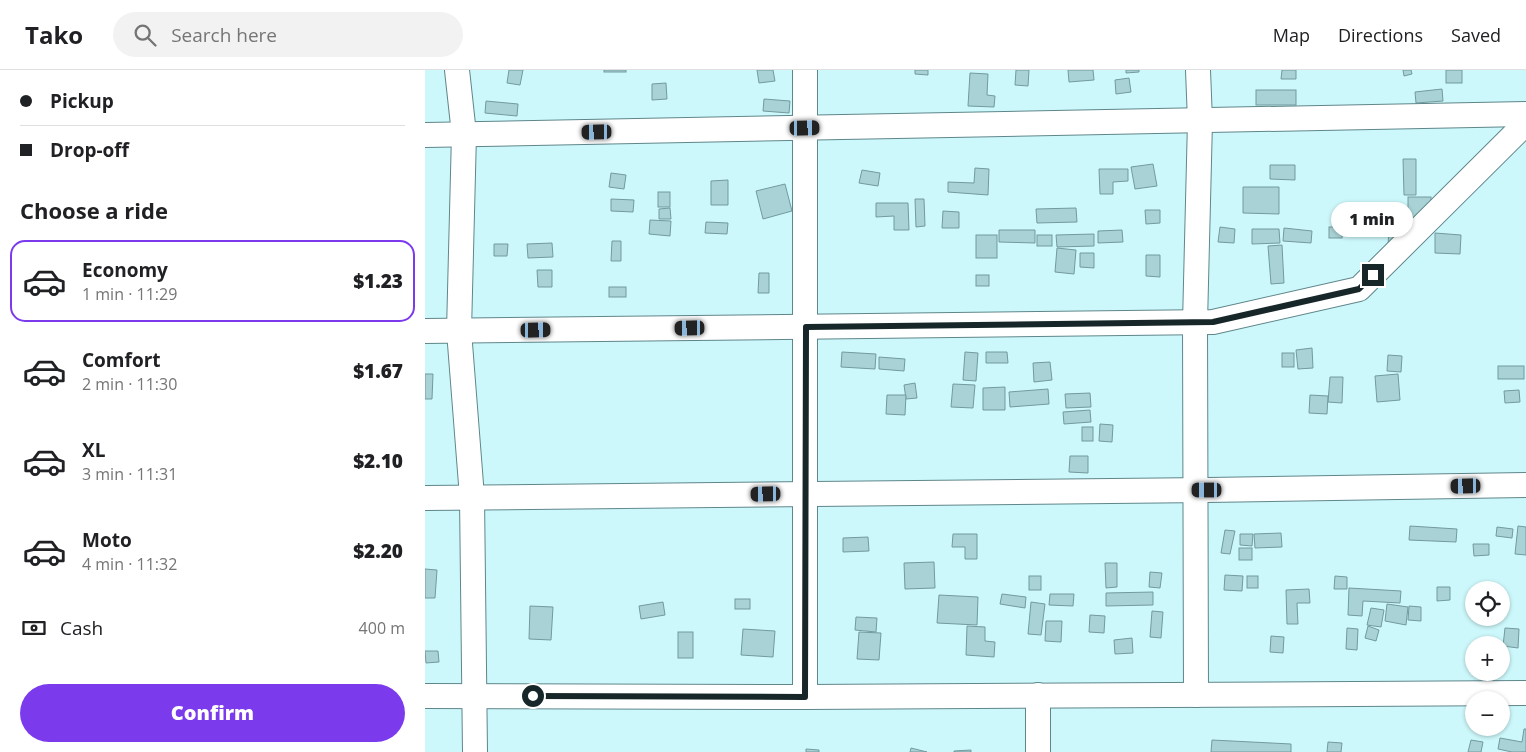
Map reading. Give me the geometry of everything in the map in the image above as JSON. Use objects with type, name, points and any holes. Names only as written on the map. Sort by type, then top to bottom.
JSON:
[{"type":"street","points":[[457,70],[464,134],[459,331],[472,497],[475,752]]},
{"type":"street","points":[[805,70],[805,697]]},
{"type":"street","points":[[1196,695],[1195,323],[1201,121],[1198,70]]},
{"type":"street","points":[[425,135],[1526,114]]},
{"type":"street","points":[[425,331],[1213,322],[1359,289],[1526,122]]},
{"type":"street","points":[[425,498],[1526,485]]},
{"type":"street","points":[[425,696],[805,697],[1526,693]]},
{"type":"street","points":[[1038,752],[1039,695]]},
{"type":"building","points":[[509,70],[523,70],[520,85],[507,83]]},
{"type":"building","points":[[604,70],[626,70],[626,72],[604,72]]},
{"type":"building","points":[[757,70],[773,70],[775,81],[759,83]]},
{"type":"building","points":[[915,70],[928,70],[928,75],[915,74]]},
{"type":"building","points":[[1016,70],[1029,70],[1028,86],[1015,85]]},
{"type":"building","points":[[1068,70],[1093,70],[1094,80],[1069,82]]},
{"type":"building","points":[[1126,70],[1139,70],[1139,72],[1126,73]]},
{"type":"building","points":[[1282,70],[1296,70],[1296,79],[1281,79]]},
{"type":"building","points":[[1403,70],[1411,70],[1412,74],[1404,76]]},
{"type":"building","points":[[1446,70],[1462,70],[1462,83],[1446,83]]},
{"type":"building","points":[[970,73],[988,74],[987,95],[995,96],[994,107],[968,106]]},
{"type":"building","points":[[1129,78],[1131,92],[1116,94],[1115,80]]},
{"type":"building","points":[[666,83],[667,99],[652,100],[652,84]]},
{"type":"building","points":[[1442,89],[1443,101],[1416,103],[1415,92]]},
{"type":"building","points":[[1256,90],[1296,90],[1296,105],[1256,105]]},
{"type":"building","points":[[764,99],[790,101],[789,113],[763,111]]},
{"type":"building","points":[[486,101],[518,104],[517,116],[485,113]]},
{"type":"building","points":[[1403,159],[1416,159],[1416,195],[1404,195]]},
{"type":"building","points":[[1153,164],[1157,186],[1135,189],[1131,167]]},
{"type":"building","points":[[1270,165],[1295,165],[1295,180],[1270,179]]},
{"type":"building","points":[[975,168],[989,169],[988,195],[948,192],[948,182],[974,183]]},
{"type":"building","points":[[1099,169],[1128,169],[1128,181],[1113,182],[1113,194],[1100,194]]},
{"type":"building","points":[[862,170],[880,173],[878,186],[859,183]]},
{"type":"building","points":[[611,173],[626,175],[624,189],[609,187]]},
{"type":"building","points":[[728,180],[728,205],[711,205],[711,181]]},
{"type":"building","points":[[785,184],[792,211],[763,219],[756,191]]},
{"type":"building","points":[[1243,187],[1279,187],[1279,214],[1243,213]]},
{"type":"building","points":[[658,192],[670,192],[670,207],[658,207]]},
{"type":"building","points":[[1408,197],[1431,197],[1431,220],[1408,220]]},
{"type":"building","points":[[611,199],[634,200],[633,212],[611,211]]},
{"type":"building","points":[[915,199],[924,199],[925,226],[916,227]]},
{"type":"building","points":[[876,203],[908,203],[909,230],[894,230],[894,216],[876,217]]},
{"type":"building","points":[[670,208],[671,219],[659,219],[659,209]]},
{"type":"building","points":[[1076,208],[1077,222],[1037,223],[1036,209]]},
{"type":"building","points":[[1145,210],[1160,210],[1160,223],[1146,224]]},
{"type":"building","points":[[943,211],[959,212],[959,228],[942,228]]},
{"type":"building","points":[[650,220],[671,221],[670,236],[649,234]]},
{"type":"building","points":[[706,222],[728,223],[727,234],[705,233]]},
{"type":"building","points":[[1389,223],[1405,224],[1404,239],[1388,248]]},
{"type":"building","points":[[1220,227],[1235,229],[1234,243],[1218,242]]},
{"type":"building","points":[[1329,227],[1342,227],[1342,238],[1329,238]]},
{"type":"building","points":[[1284,228],[1312,231],[1311,243],[1283,241]]},
{"type":"building","points":[[1252,229],[1279,229],[1280,243],[1252,244]]},
{"type":"building","points":[[999,230],[1035,230],[1035,243],[999,242]]},
{"type":"building","points":[[1122,230],[1123,242],[1098,243],[1098,231]]},
{"type":"building","points":[[1435,233],[1461,235],[1460,254],[1435,253]]},
{"type":"building","points":[[1094,234],[1094,246],[1057,247],[1056,235]]},
{"type":"building","points":[[976,235],[997,235],[997,258],[976,258]]},
{"type":"building","points":[[1037,235],[1052,235],[1052,246],[1037,246]]},
{"type":"building","points":[[612,241],[621,241],[621,261],[611,261]]},
{"type":"building","points":[[552,243],[553,257],[528,258],[527,244]]},
{"type":"building","points":[[494,244],[508,244],[507,256],[494,256]]},
{"type":"building","points":[[1282,245],[1284,283],[1271,284],[1268,246]]},
{"type":"building","points":[[1057,248],[1076,250],[1074,274],[1055,272]]},
{"type":"building","points":[[1080,253],[1094,253],[1094,268],[1080,267]]},
{"type":"building","points":[[1146,255],[1160,255],[1160,277],[1146,276]]},
{"type":"building","points":[[537,270],[552,270],[552,287],[538,287]]},
{"type":"building","points":[[759,273],[769,273],[769,293],[758,293]]},
{"type":"building","points":[[976,275],[989,275],[989,286],[976,286]]},
{"type":"building","points":[[609,287],[626,287],[626,297],[609,297]]},
{"type":"building","points":[[1312,348],[1313,368],[1298,369],[1296,350]]},
{"type":"building","points":[[842,352],[876,354],[875,369],[841,367]]},
{"type":"building","points":[[965,352],[978,353],[976,381],[963,380]]},
{"type":"building","points":[[986,352],[1007,352],[1008,363],[986,363]]},
{"type":"building","points":[[1282,353],[1294,353],[1294,367],[1282,367]]},
{"type":"building","points":[[1388,355],[1402,356],[1401,372],[1387,371]]},
{"type":"building","points":[[879,357],[905,359],[904,371],[879,369]]},
{"type":"building","points":[[1050,362],[1052,380],[1034,382],[1033,363]]},
{"type":"building","points":[[1498,366],[1524,366],[1524,379],[1498,379]]},
{"type":"building","points":[[425,374],[433,374],[432,399],[425,399]]},
{"type":"building","points":[[1398,374],[1400,400],[1377,402],[1375,376]]},
{"type":"building","points":[[1330,377],[1343,377],[1342,403],[1328,402]]},
{"type":"building","points":[[915,383],[917,398],[906,399],[904,385]]},
{"type":"building","points":[[953,384],[975,385],[973,408],[951,407]]},
{"type":"building","points":[[1005,387],[1005,410],[983,410],[983,388]]},
{"type":"building","points":[[1048,389],[1049,404],[1010,407],[1009,392]]},
{"type":"building","points":[[1519,390],[1520,402],[1505,403],[1504,391]]},
{"type":"building","points":[[1090,393],[1091,407],[1066,408],[1065,394]]},
{"type":"building","points":[[887,395],[906,395],[905,415],[886,414]]},
{"type":"building","points":[[1310,395],[1328,396],[1327,414],[1309,413]]},
{"type":"building","points":[[1090,410],[1091,422],[1064,424],[1063,412]]},
{"type":"building","points":[[1100,424],[1113,425],[1112,442],[1099,441]]},
{"type":"building","points":[[1082,427],[1093,427],[1093,441],[1082,441]]},
{"type":"building","points":[[1070,456],[1088,456],[1088,473],[1069,472]]},
{"type":"building","points":[[1410,526],[1457,529],[1456,542],[1409,540]]},
{"type":"building","points":[[1518,526],[1526,527],[1526,555],[1515,554]]},
{"type":"building","points":[[1497,527],[1513,529],[1512,538],[1496,536]]},
{"type":"building","points":[[1225,530],[1235,531],[1230,554],[1221,553]]},
{"type":"building","points":[[1281,533],[1282,547],[1255,548],[1254,534]]},
{"type":"building","points":[[953,534],[977,534],[977,559],[965,559],[965,547],[952,547]]},
{"type":"building","points":[[1240,534],[1253,534],[1252,546],[1240,545]]},
{"type":"building","points":[[868,537],[869,551],[843,552],[843,538]]},
{"type":"building","points":[[1473,544],[1489,544],[1489,555],[1474,556]]},
{"type":"building","points":[[1239,548],[1252,548],[1252,560],[1239,560]]},
{"type":"building","points":[[934,562],[935,588],[905,589],[904,563]]},
{"type":"building","points":[[1105,563],[1117,563],[1117,587],[1106,588]]},
{"type":"building","points":[[425,569],[437,570],[435,598],[425,598]]},
{"type":"building","points":[[1150,572],[1162,573],[1160,588],[1149,587]]},
{"type":"building","points":[[1225,575],[1243,576],[1242,591],[1224,590]]},
{"type":"building","points":[[1029,576],[1041,576],[1041,590],[1029,590]]},
{"type":"building","points":[[1247,576],[1258,576],[1258,588],[1247,588]]},
{"type":"building","points":[[1335,576],[1347,577],[1347,589],[1334,589]]},
{"type":"building","points":[[1437,587],[1450,587],[1450,600],[1437,601]]},
{"type":"building","points":[[1349,588],[1401,591],[1400,603],[1363,601],[1362,616],[1348,615]]},
{"type":"building","points":[[1309,589],[1310,603],[1297,603],[1298,624],[1287,624],[1286,590]]},
{"type":"building","points":[[1153,592],[1153,605],[1106,606],[1106,593]]},
{"type":"building","points":[[1002,594],[1026,597],[1025,608],[1000,604]]},
{"type":"building","points":[[1050,594],[1074,594],[1073,606],[1049,605]]},
{"type":"building","points":[[939,595],[978,597],[977,625],[937,623]]},
{"type":"building","points":[[735,599],[750,599],[750,609],[735,609]]},
{"type":"building","points":[[663,602],[665,615],[641,619],[639,606]]},
{"type":"building","points":[[1031,602],[1045,604],[1041,635],[1028,634]]},
{"type":"building","points":[[1387,604],[1408,607],[1406,625],[1385,621]]},
{"type":"building","points":[[530,606],[553,607],[551,640],[529,639]]},
{"type":"building","points":[[1409,606],[1421,607],[1421,621],[1408,620]]},
{"type":"building","points":[[1371,608],[1384,610],[1381,627],[1367,625]]},
{"type":"building","points":[[1152,611],[1163,612],[1161,638],[1150,637]]},
{"type":"building","points":[[1090,615],[1105,616],[1104,633],[1089,632]]},
{"type":"building","points":[[856,617],[877,618],[876,632],[855,630]]},
{"type":"building","points":[[1046,621],[1062,621],[1061,642],[1045,641]]},
{"type":"building","points":[[967,626],[985,627],[985,641],[995,642],[994,657],[966,655]]},
{"type":"building","points":[[1368,626],[1379,630],[1376,641],[1365,638]]},
{"type":"building","points":[[1347,628],[1358,629],[1357,650],[1346,649]]},
{"type":"building","points":[[1505,628],[1519,629],[1518,648],[1510,647],[1510,636],[1504,636]]},
{"type":"building","points":[[743,629],[775,631],[773,657],[741,655]]},
{"type":"building","points":[[678,632],[693,632],[693,658],[678,658]]},
{"type":"building","points":[[859,632],[881,633],[879,660],[857,659]]},
{"type":"building","points":[[1271,636],[1284,637],[1283,653],[1270,652]]},
{"type":"building","points":[[1132,638],[1133,653],[1115,654],[1114,640]]},
{"type":"building","points":[[425,651],[438,651],[439,662],[426,663]]},
{"type":"building","points":[[1524,729],[1526,729],[1526,752],[1498,749],[1500,738],[1522,742]]},
{"type":"building","points":[[1212,740],[1291,744],[1291,752],[1211,752]]},
{"type":"building","points":[[1471,740],[1483,742],[1481,752],[1468,752]]},
{"type":"building","points":[[1328,742],[1342,743],[1341,752],[1327,752]]},
{"type":"building","points":[[911,748],[927,752],[910,752]]},
{"type":"building","points":[[806,749],[819,750],[819,752],[806,752]]},
{"type":"building","points":[[971,750],[971,752],[954,752],[954,751]]},
{"type":"route","points":[[533,696],[805,697],[806,327],[1213,322],[1359,289],[1373,275]]}]
